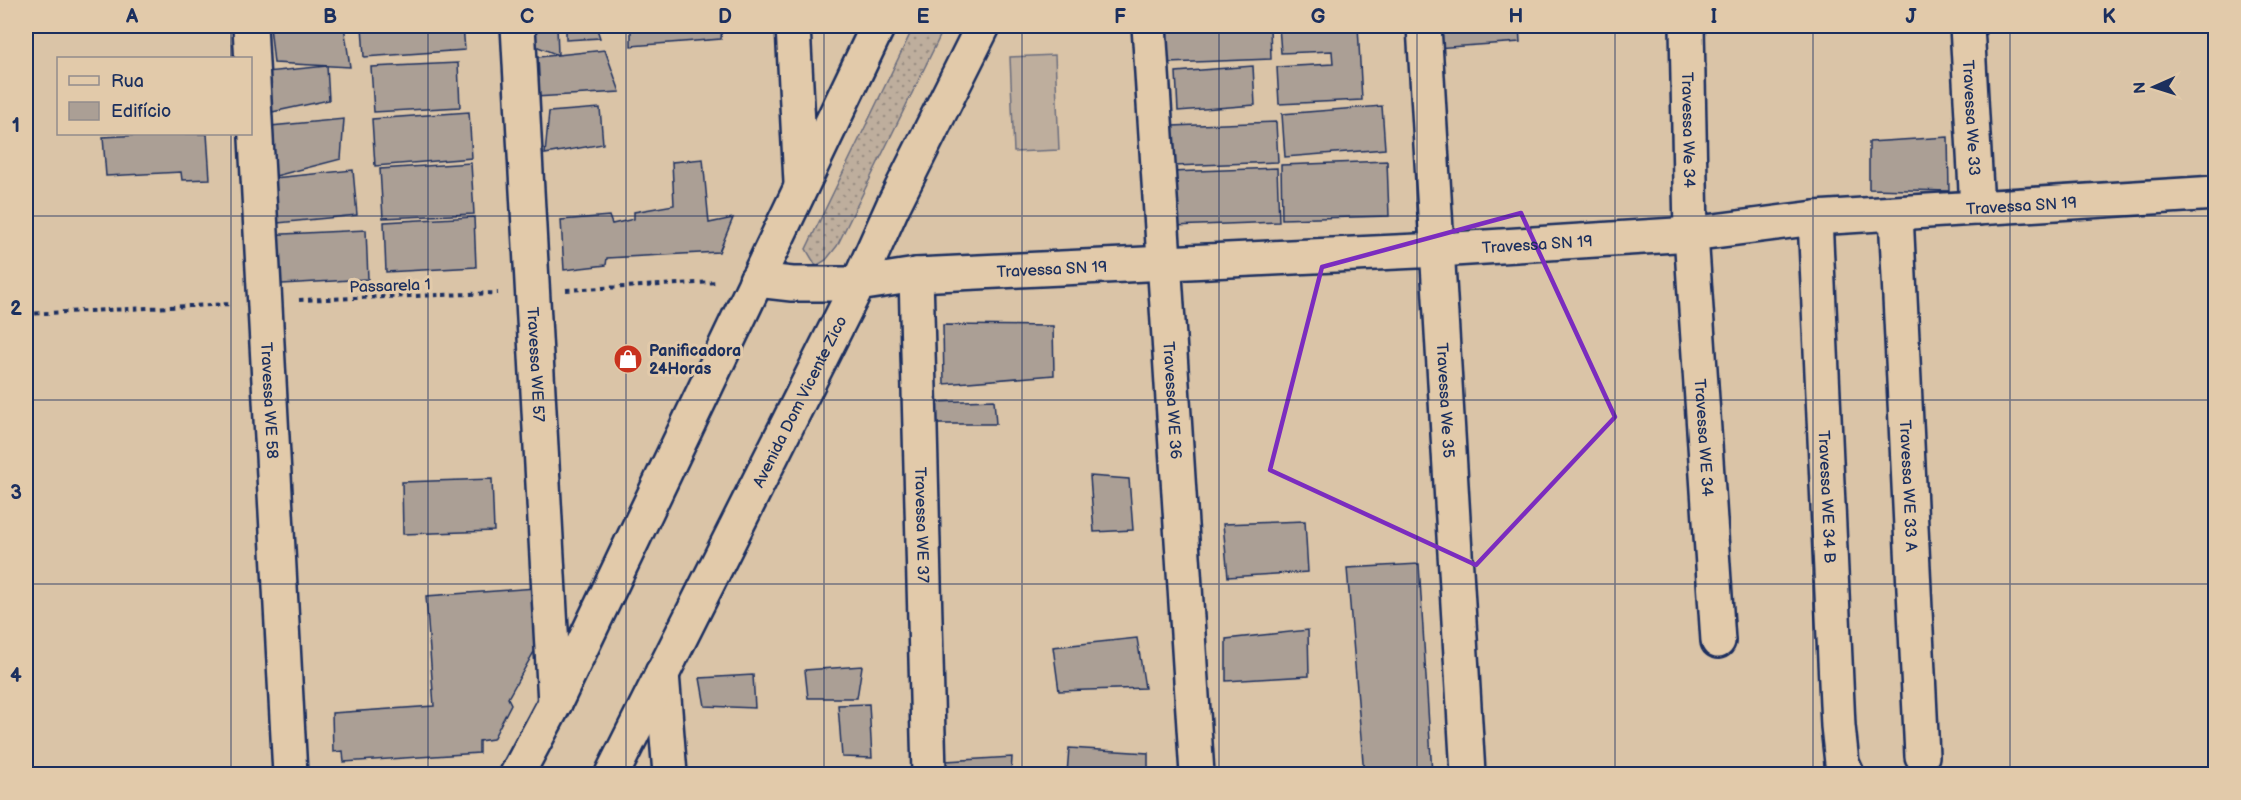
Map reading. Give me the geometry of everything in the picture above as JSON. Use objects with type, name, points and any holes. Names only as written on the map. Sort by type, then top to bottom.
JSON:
[{"type":"street","name":"Travessa WE 58","points":[[250,26],[252,57]]},
{"type":"street","name":"Travessa WE 57","points":[[519,26],[555,703]]},
{"type":"street","points":[[793,26],[801,183]]},
{"type":"street","points":[[517,774],[555,703],[801,183],[878,26]]},
{"type":"street","name":"Avenida Dom Vicente Zico","points":[[612,774],[858,284],[893,206],[983,26]]},
{"type":"street","name":"Travessa WE 36","points":[[1149,26],[1166,262],[1197,774]]},
{"type":"street","name":"Travessa We 35","points":[[1424,26],[1468,774]]},
{"type":"street","name":"Travessa We 34","points":[[1687,26],[1691,234]]},
{"type":"street","name":"Travessa We 33","points":[[1967,26],[1977,208]]},
{"type":"street","name":"Travessa WE 58","points":[[252,60],[290,774]]},
{"type":"street","name":"Travessa SN 19","points":[[756,280],[792,284],[858,284],[916,275],[1438,250],[1691,234],[1815,218],[2216,194]]},
{"type":"street","name":"Travessa WE 33 A","points":[[1896,214],[1922,756]]},
{"type":"street","name":"Travessa WE 34 B","points":[[1815,218],[1838,726],[1842,763],[1847,774]]},
{"type":"street","name":"Travessa WE 34","points":[[1691,234],[1718,641]]},
{"type":"street","name":"Travessa WE 37","points":[[916,275],[929,774]]},
{"type":"street","points":[[662,673],[670,774]]},
{"type":"path","name":"Passarela 1","points":[[26,314],[756,280]]},
{"type":"highlighted area","points":[[1521,213],[1615,417],[1476,565],[1270,470],[1322,267]]},
{"type":"shaded area","points":[[914,26],[945,26],[837,246],[826,260],[816,266],[806,249]]},
{"type":"shaded area","points":[[1055,55],[1059,150],[1014,152],[1010,57]]},
{"type":"building","points":[[270,26],[344,26],[350,67],[274,63]]},
{"type":"building","points":[[362,26],[463,26],[465,50],[364,57]]},
{"type":"building","points":[[526,26],[557,26],[558,55],[533,45]]},
{"type":"building","points":[[566,26],[596,26],[600,38],[566,40]]},
{"type":"building","points":[[631,26],[722,26],[721,39],[631,46]]},
{"type":"building","points":[[1166,26],[1270,26],[1271,59],[1168,63]]},
{"type":"building","points":[[1279,26],[1358,26],[1362,100],[1279,104],[1277,67],[1333,64],[1332,51],[1281,53]]},
{"type":"building","points":[[1434,26],[1519,26],[1520,42],[1435,48]]},
{"type":"building","points":[[605,50],[620,92],[535,97],[529,58]]},
{"type":"building","points":[[458,63],[460,107],[374,112],[371,67]]},
{"type":"building","points":[[327,66],[329,100],[258,115],[256,73]]},
{"type":"building","points":[[1253,66],[1255,105],[1178,111],[1176,72]]},
{"type":"building","points":[[1382,106],[1385,149],[1285,157],[1282,114]]},
{"type":"building","points":[[600,108],[603,144],[545,154],[549,112]]},
{"type":"building","points":[[469,112],[472,158],[375,166],[372,119]]},
{"type":"building","points":[[344,119],[341,159],[264,179],[260,127]]},
{"type":"building","points":[[1276,122],[1278,162],[1174,166],[1172,126]]},
{"type":"building","points":[[207,135],[210,179],[182,180],[181,172],[106,176],[103,137]]},
{"type":"building","points":[[1948,137],[1949,191],[1869,189],[1869,142]]},
{"type":"building","points":[[703,159],[709,223],[733,218],[719,252],[607,258],[606,265],[564,270],[561,220],[609,216],[612,224],[634,219],[634,212],[674,205],[672,162]]},
{"type":"building","points":[[1387,161],[1389,216],[1282,219],[1281,165]]},
{"type":"building","points":[[471,163],[474,214],[383,218],[380,169]]},
{"type":"building","points":[[1277,168],[1279,222],[1173,226],[1171,172]]},
{"type":"building","points":[[353,170],[357,215],[268,224],[264,179]]},
{"type":"building","points":[[474,217],[476,267],[386,272],[384,222]]},
{"type":"building","points":[[366,230],[368,279],[265,285],[263,235]]},
{"type":"building","points":[[943,325],[1053,326],[1054,375],[944,384]]},
{"type":"building","points":[[994,400],[996,424],[935,424],[933,402]]},
{"type":"building","points":[[1090,476],[1129,479],[1133,530],[1094,532]]},
{"type":"building","points":[[492,479],[494,531],[403,534],[402,482]]},
{"type":"building","points":[[1305,521],[1308,572],[1228,577],[1223,524]]},
{"type":"building","points":[[1419,564],[1432,774],[1364,774],[1347,568]]},
{"type":"building","points":[[536,588],[540,641],[508,698],[511,704],[493,739],[479,741],[479,753],[344,762],[343,751],[333,752],[332,713],[434,706],[426,596]]},
{"type":"building","points":[[1308,630],[1309,676],[1226,681],[1226,639]]},
{"type":"building","points":[[1137,638],[1145,688],[1059,691],[1053,647]]},
{"type":"building","points":[[862,666],[857,698],[808,698],[805,670]]},
{"type":"building","points":[[753,675],[755,708],[705,706],[700,678]]},
{"type":"building","points":[[869,704],[872,758],[842,757],[838,705]]},
{"type":"building","points":[[1069,748],[1148,753],[1148,774],[1067,774]]},
{"type":"building","points":[[1012,757],[1011,774],[947,774],[946,761]]},
{"type":"building","points":[[765,770],[765,774],[691,774]]},
{"type":"place","name":"Panificadora 24Horas","points":[[628,359]]}]
